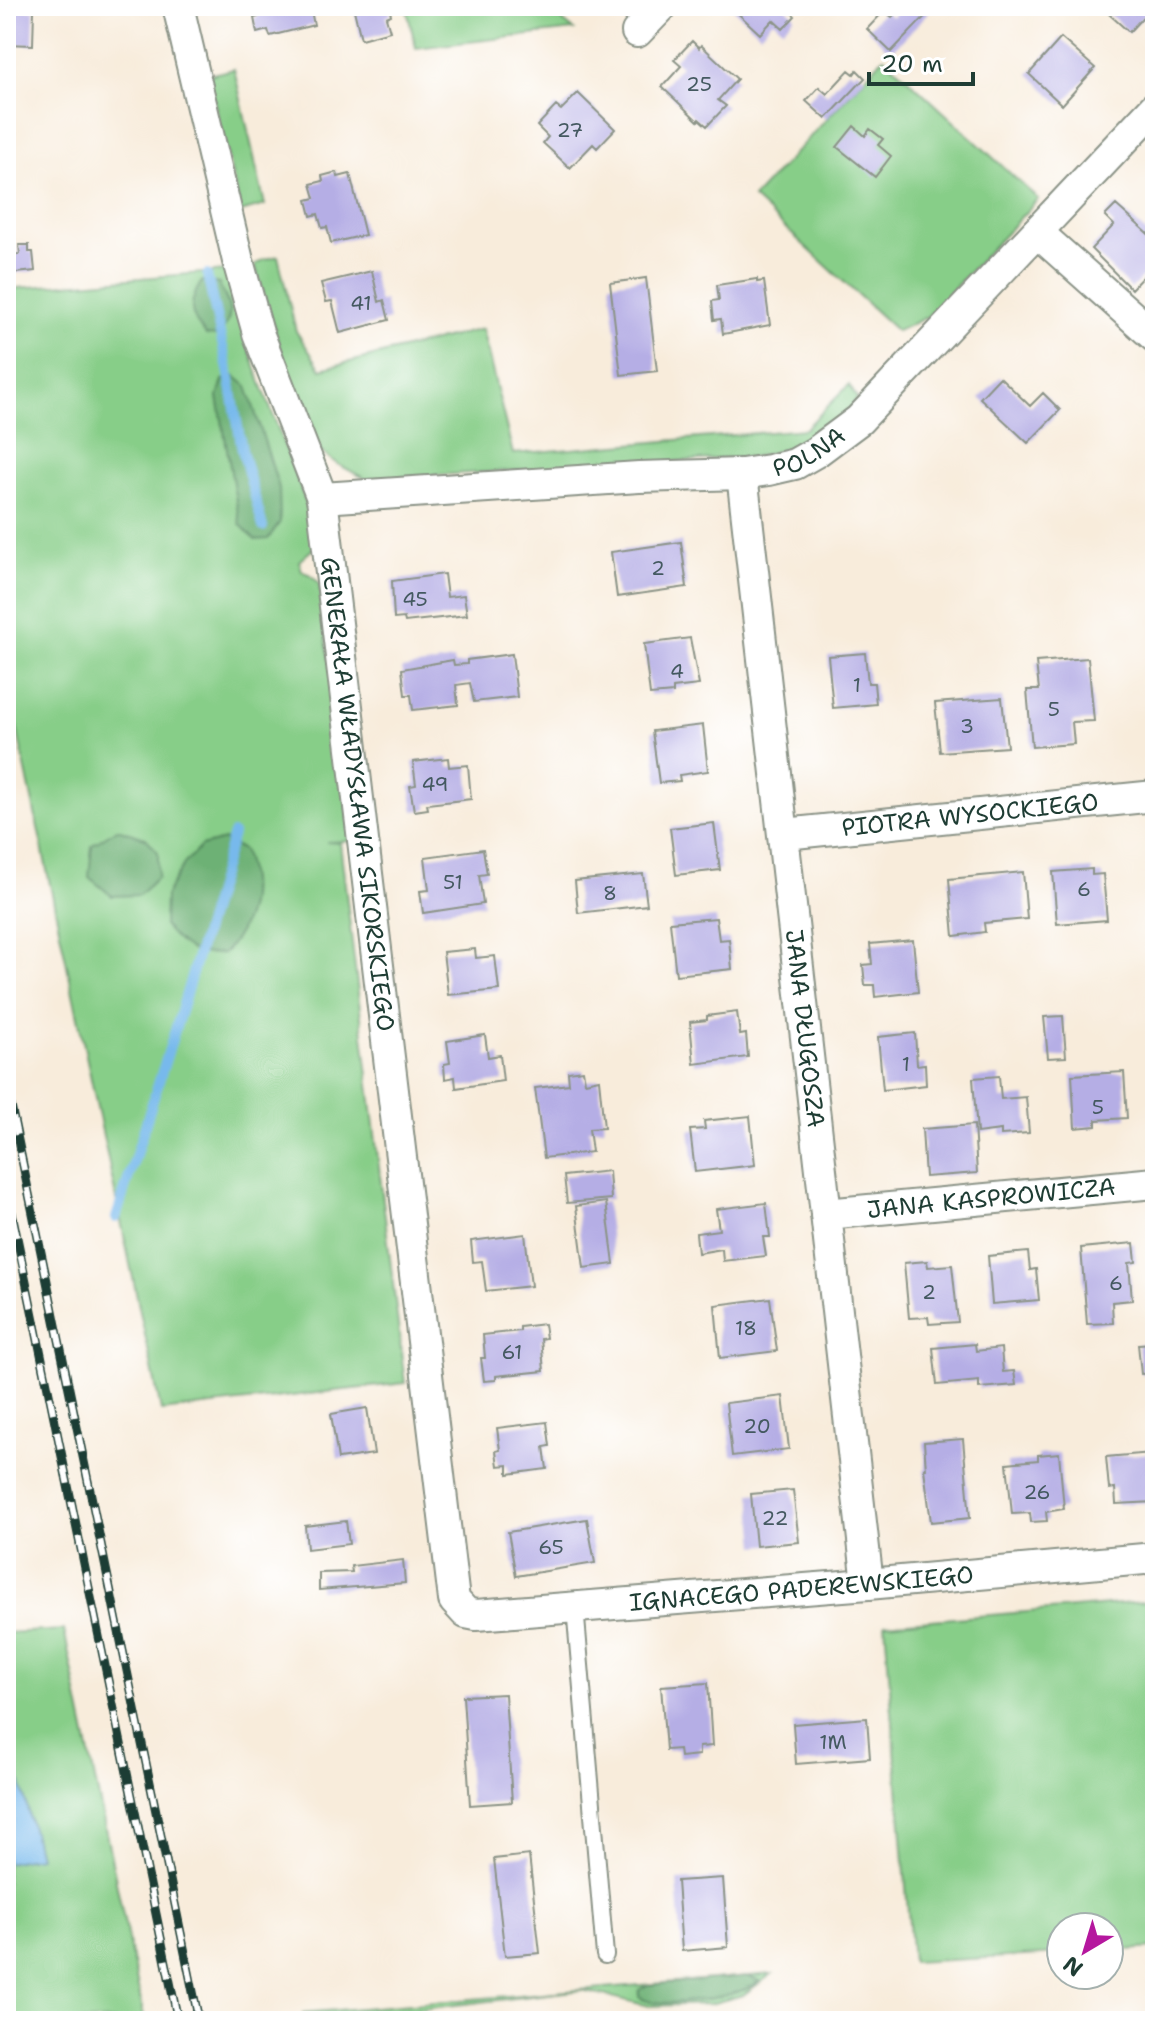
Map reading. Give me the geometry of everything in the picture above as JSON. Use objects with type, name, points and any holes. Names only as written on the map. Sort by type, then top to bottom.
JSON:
[{"type":"street","name":"GENERAŁA WŁADYSŁAWA SIKORSKIEGO","points":[[178,6],[258,333],[322,498],[454,1600]]},
{"type":"street","points":[[637,32],[662,6]]},
{"type":"street","name":"POLNA","points":[[322,498],[639,477],[742,474],[795,464],[859,420],[1155,107]]},
{"type":"street","points":[[1037,232],[1155,337]]},
{"type":"street","name":"JANA DŁUGOSZA","points":[[742,474],[868,1584]]},
{"type":"street","name":"PIOTRA WYSOCKIEGO","points":[[785,834],[1155,796]]},
{"type":"street","name":"JANA KASPROWICZA","points":[[826,1214],[1155,1183]]},
{"type":"street","name":"IGNACEGO PADEREWSKIEGO","points":[[454,1600],[466,1613],[476,1615],[1155,1558]]},
{"type":"lane","points":[[575,1607],[605,1955]]},
{"type":"green space","points":[[406,6],[544,6],[574,30],[416,48]]},
{"type":"green space","points":[[884,57],[1038,199],[927,317],[897,331],[753,198]]},
{"type":"green space","points":[[234,69],[265,205],[241,212],[208,75]]},
{"type":"green space","points":[[278,256],[296,331],[321,369],[482,329],[513,454],[805,429],[849,385],[857,398],[825,429],[796,444],[752,457],[366,479],[320,451],[312,436],[288,375],[255,265]]},
{"type":"green space","points":[[226,271],[255,367],[313,522],[315,547],[299,561],[302,571],[319,583],[352,841],[326,842],[340,843],[405,1383],[161,1411],[6,676],[6,289]]},
{"type":"green space","points":[[202,281],[219,284],[228,305],[229,317],[218,336],[206,335],[193,315],[192,302]]},
{"type":"green space","points":[[235,376],[247,386],[279,488],[280,522],[268,539],[255,540],[240,524],[218,397],[223,380]]},
{"type":"green space","points":[[117,829],[146,838],[158,852],[158,877],[139,895],[112,896],[89,877],[92,845]]},
{"type":"green space","points":[[224,840],[243,850],[250,878],[249,904],[240,930],[224,953],[204,954],[183,945],[164,926],[165,896],[184,864],[201,846]]},
{"type":"green space","points":[[1155,1601],[1155,1948],[1125,1950],[1125,1911],[1045,1911],[1045,1955],[912,1962],[885,1624]]},
{"type":"green space","points":[[64,1630],[145,2021],[6,2021],[6,1633]]},
{"type":"green space","points":[[772,1974],[743,1995],[710,2004],[649,2006],[582,1990],[320,2021],[304,2021],[303,2013],[749,1976]]},
{"type":"green space","points":[[749,1976],[759,1981],[719,1997],[663,2003],[639,1997],[639,1990],[647,1985]]},
{"type":"water","points":[[6,1721],[39,1857],[6,1863]]},
{"type":"building","points":[[256,6],[310,6],[314,25],[270,36],[268,30],[257,33],[254,18],[258,17]]},
{"type":"building","points":[[353,6],[389,6],[391,15],[386,17],[390,31],[361,39]]},
{"type":"building","points":[[730,6],[784,6],[795,16],[783,29],[773,20],[760,34]]},
{"type":"building","points":[[903,6],[935,6],[891,52],[867,29],[884,11],[892,17]]},
{"type":"building","points":[[1100,6],[1153,6],[1129,32]]},
{"type":"building","points":[[6,10],[34,10],[33,45],[6,44]]},
{"type":"building","points":[[1061,38],[1095,68],[1062,105],[1029,74]]},
{"type":"building","points":[[692,41],[699,48],[701,45],[737,79],[718,100],[726,106],[707,126],[662,87],[681,66],[674,60]]},
{"type":"building","points":[[849,70],[854,74],[857,70],[865,78],[826,119],[806,101],[819,87],[827,94]]},
{"type":"building","points":[[578,93],[615,129],[597,148],[593,144],[570,168],[543,143],[548,137],[537,126],[556,106],[561,110]]},
{"type":"building","points":[[854,126],[865,136],[870,129],[883,139],[878,145],[891,156],[875,177],[837,147]]},
{"type":"building","points":[[337,172],[338,177],[350,174],[365,235],[331,243],[327,227],[322,228],[318,214],[311,216],[307,200],[315,198],[311,184],[323,181],[322,176]]},
{"type":"building","points":[[1116,205],[1155,240],[1155,264],[1131,289],[1091,249],[1114,225],[1105,216]]},
{"type":"building","points":[[19,245],[29,245],[35,271],[6,274],[6,255],[20,254]]},
{"type":"building","points":[[372,271],[379,302],[384,300],[389,320],[340,333],[332,301],[326,302],[321,283]]},
{"type":"building","points":[[646,278],[657,371],[621,375],[610,283]]},
{"type":"building","points":[[757,279],[757,282],[764,281],[770,325],[723,334],[721,319],[714,320],[712,301],[719,300],[717,285]]},
{"type":"building","points":[[1000,377],[1030,406],[1043,393],[1060,410],[1028,443],[980,398]]},
{"type":"building","points":[[681,542],[687,587],[617,597],[611,552]]},
{"type":"building","points":[[444,574],[447,597],[464,595],[467,615],[405,622],[404,618],[394,619],[392,581]]},
{"type":"building","points":[[690,638],[699,685],[673,688],[673,693],[650,695],[644,644]]},
{"type":"building","points":[[865,653],[868,683],[874,683],[876,704],[833,708],[828,656]]},
{"type":"building","points":[[512,654],[517,697],[474,702],[470,683],[456,685],[458,705],[413,710],[411,695],[405,695],[402,669],[453,660],[454,665],[467,664],[467,660]]},
{"type":"building","points":[[1088,658],[1094,721],[1072,722],[1074,744],[1032,747],[1027,690],[1039,690],[1036,662]]},
{"type":"building","points":[[1002,698],[1007,747],[940,752],[935,703]]},
{"type":"building","points":[[703,725],[708,771],[679,775],[680,781],[659,783],[652,731]]},
{"type":"building","points":[[448,758],[449,767],[468,765],[471,799],[427,804],[428,809],[414,811],[410,786],[416,785],[413,762]]},
{"type":"building","points":[[714,823],[720,870],[676,875],[670,828]]},
{"type":"building","points":[[483,849],[487,874],[479,875],[483,904],[423,913],[420,891],[429,890],[425,857]]},
{"type":"building","points":[[1092,869],[1092,875],[1103,874],[1107,920],[1057,924],[1053,872]]},
{"type":"building","points":[[1023,872],[1027,919],[984,923],[985,932],[954,936],[949,879]]},
{"type":"building","points":[[643,874],[647,905],[578,913],[575,881]]},
{"type":"building","points":[[716,918],[719,940],[729,939],[732,969],[676,975],[670,922]]},
{"type":"building","points":[[913,940],[918,992],[875,997],[874,985],[865,985],[863,965],[872,964],[870,944]]},
{"type":"building","points":[[475,949],[476,958],[495,956],[499,990],[448,995],[443,952]]},
{"type":"building","points":[[737,1012],[740,1035],[746,1034],[748,1057],[694,1064],[690,1022]]},
{"type":"building","points":[[1063,1016],[1066,1057],[1048,1058],[1044,1017]]},
{"type":"building","points":[[915,1033],[917,1065],[925,1064],[926,1085],[883,1090],[878,1037]]},
{"type":"building","points":[[485,1035],[488,1057],[500,1055],[503,1081],[456,1088],[455,1077],[445,1079],[444,1064],[450,1063],[447,1041]]},
{"type":"building","points":[[583,1070],[585,1082],[599,1079],[604,1128],[589,1129],[592,1152],[544,1158],[535,1088],[569,1084],[568,1072]]},
{"type":"building","points":[[1124,1072],[1127,1118],[1096,1120],[1096,1126],[1075,1128],[1072,1075]]},
{"type":"building","points":[[999,1076],[1001,1099],[1026,1097],[1029,1133],[1001,1135],[1001,1130],[977,1133],[973,1078]]},
{"type":"building","points":[[750,1116],[755,1165],[695,1172],[690,1130],[705,1129],[704,1121]]},
{"type":"building","points":[[974,1125],[977,1173],[925,1177],[922,1129]]},
{"type":"building","points":[[609,1171],[611,1199],[567,1203],[564,1176]]},
{"type":"building","points":[[606,1202],[614,1264],[584,1268],[576,1206]]},
{"type":"building","points":[[766,1203],[770,1237],[763,1237],[766,1256],[723,1261],[722,1249],[698,1253],[696,1233],[719,1230],[716,1209]]},
{"type":"building","points":[[525,1234],[531,1286],[486,1291],[482,1261],[473,1262],[471,1241]]},
{"type":"building","points":[[1134,1243],[1136,1262],[1129,1263],[1132,1300],[1112,1302],[1113,1323],[1087,1324],[1081,1248]]},
{"type":"building","points":[[1028,1252],[1030,1270],[1036,1269],[1039,1300],[992,1304],[988,1256]]},
{"type":"building","points":[[927,1261],[928,1267],[952,1265],[958,1322],[929,1324],[928,1317],[909,1318],[904,1263]]},
{"type":"building","points":[[770,1298],[777,1351],[720,1358],[715,1305]]},
{"type":"building","points":[[544,1324],[546,1338],[541,1339],[544,1371],[496,1376],[496,1380],[484,1381],[481,1358],[485,1358],[483,1335],[520,1331],[520,1327]]},
{"type":"building","points":[[1155,1343],[1155,1373],[1141,1374],[1138,1344]]},
{"type":"building","points":[[975,1344],[976,1351],[1001,1348],[1003,1372],[1014,1371],[1016,1385],[979,1388],[979,1381],[937,1385],[933,1348]]},
{"type":"building","points":[[783,1396],[789,1449],[732,1456],[726,1403]]},
{"type":"building","points":[[367,1408],[374,1454],[338,1459],[331,1414]]},
{"type":"building","points":[[547,1422],[550,1446],[544,1447],[547,1469],[508,1474],[508,1465],[498,1466],[496,1451],[500,1450],[497,1428]]},
{"type":"building","points":[[963,1439],[970,1518],[931,1522],[924,1442]]},
{"type":"building","points":[[1059,1453],[1064,1509],[1046,1512],[1047,1521],[1031,1522],[1030,1513],[1012,1514],[1007,1463],[1038,1460],[1038,1455]]},
{"type":"building","points":[[1152,1453],[1155,1502],[1116,1504],[1115,1488],[1109,1489],[1106,1457]]},
{"type":"building","points":[[793,1490],[799,1542],[756,1546],[751,1494]]},
{"type":"building","points":[[587,1519],[595,1563],[516,1576],[508,1532]]},
{"type":"building","points":[[346,1521],[349,1544],[307,1549],[305,1526]]},
{"type":"building","points":[[403,1560],[405,1583],[319,1590],[319,1573],[352,1572],[351,1566]]},
{"type":"building","points":[[708,1683],[712,1746],[699,1747],[699,1755],[680,1757],[679,1749],[666,1750],[661,1686]]},
{"type":"building","points":[[505,1694],[512,1802],[470,1805],[463,1696]]},
{"type":"building","points":[[867,1718],[870,1758],[796,1764],[793,1724]]},
{"type":"building","points":[[529,1855],[540,1953],[505,1956],[494,1859]]},
{"type":"building","points":[[723,1878],[728,1947],[682,1951],[677,1881]]},
{"type":"waterway","points":[[207,275],[242,450],[263,527]]},
{"type":"waterway","points":[[116,1218],[233,834]]},
{"type":"railway","points":[[6,1082],[199,2021]]},
{"type":"railway","points":[[6,1184],[178,2021]]}]
